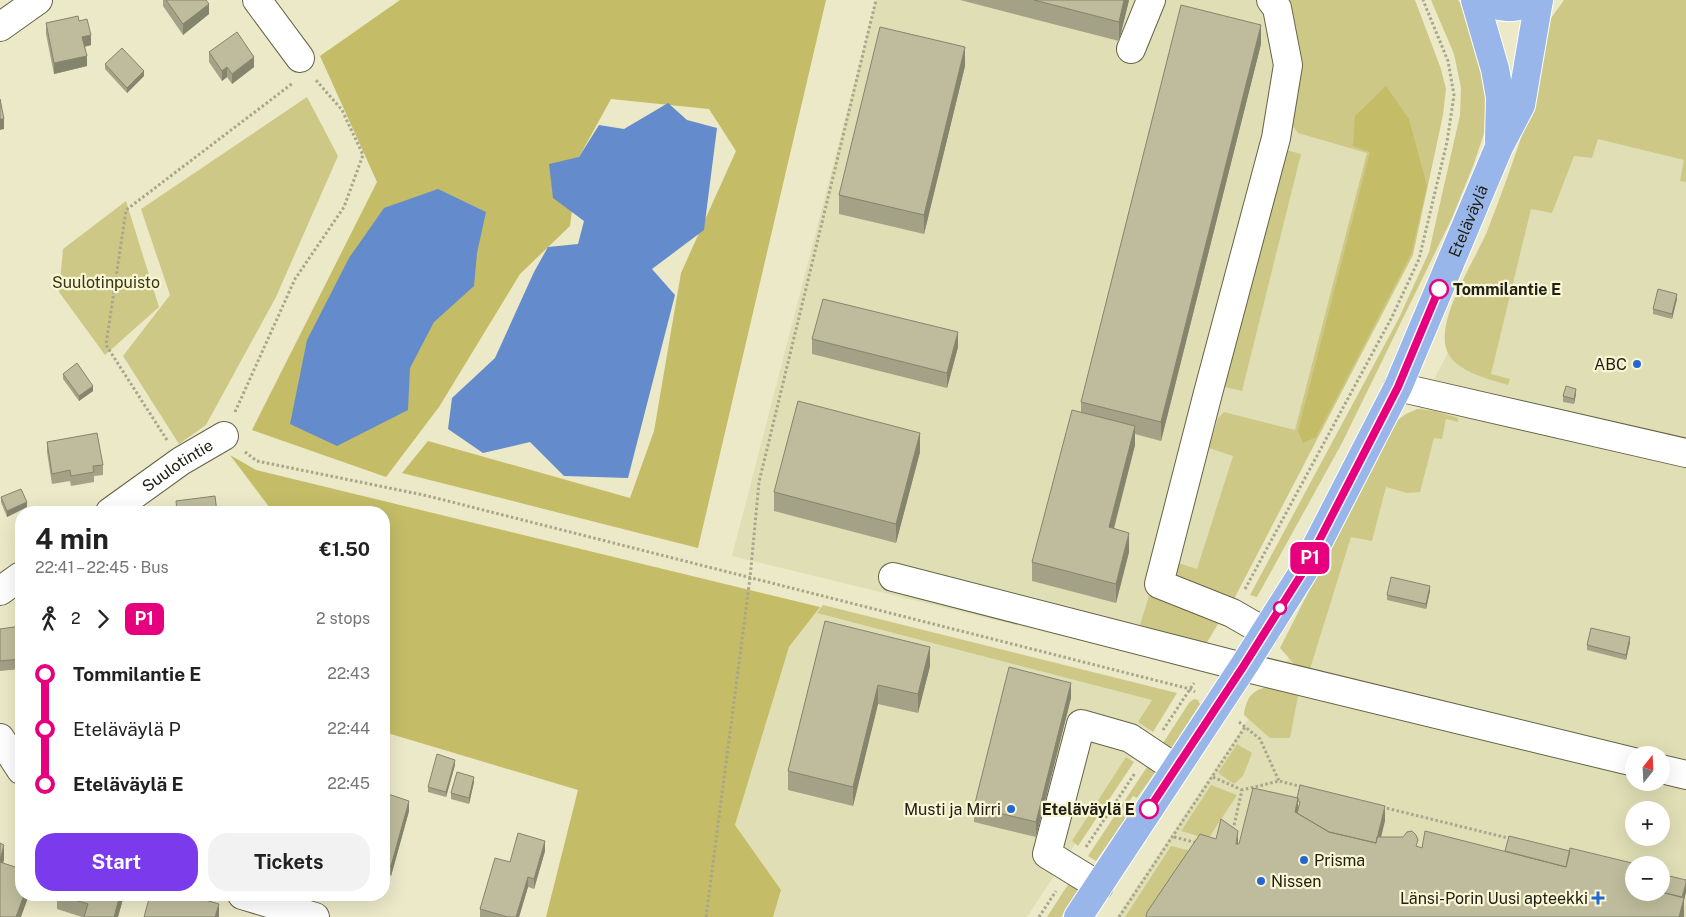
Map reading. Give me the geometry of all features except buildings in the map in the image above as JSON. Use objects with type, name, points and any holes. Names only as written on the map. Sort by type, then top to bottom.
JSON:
[{"type":"main road","name":"Eteläväylä","points":[[1475,0],[1496,69],[1500,97],[1499,147]]},
{"type":"main road","points":[[1480,0],[1499,7],[1520,7],[1539,0]]},
{"type":"main road","name":"Eteläväylä","points":[[1078,917],[1243,667],[1303,572],[1398,387],[1499,147],[1521,105],[1539,0]]},
{"type":"street","points":[[0,27],[38,0]]},
{"type":"street","points":[[257,0],[304,65]]},
{"type":"street","points":[[1131,50],[1151,0]]},
{"type":"street","points":[[1265,632],[1232,613],[1159,584],[1276,138],[1288,65],[1277,8],[1271,0]]},
{"type":"street","points":[[1398,387],[1686,453]]},
{"type":"street","name":"Suulotintie","points":[[118,506],[181,461],[224,436]]},
{"type":"street","points":[[893,577],[1243,667],[1625,760]]},
{"type":"street","points":[[0,592],[15,581]]},
{"type":"street","points":[[1099,886],[1047,854],[1081,724],[1130,738],[1175,768]]},
{"type":"street","points":[[0,738],[15,761]]},
{"type":"street","points":[[262,901],[315,917]]},
{"type":"path","points":[[706,917],[750,578],[759,482],[876,0]]},
{"type":"path","points":[[1232,613],[1392,318],[1419,259],[1447,142],[1454,95],[1448,60],[1423,0]]},
{"type":"path","points":[[181,461],[106,345],[126,210],[304,65],[342,110],[363,155],[344,208],[295,279],[224,436],[257,461],[428,496],[1190,689],[1217,706],[1260,739],[1279,781]]},
{"type":"path","points":[[1040,917],[1150,751],[1208,657]]},
{"type":"path","points":[[1119,917],[1246,727]]},
{"type":"path","points":[[1213,777],[1242,790],[1279,781],[1305,788]]},
{"type":"path","points":[[1232,834],[1242,790]]},
{"type":"path","points":[[1380,806],[1521,842]]},
{"type":"path","points":[[1174,836],[1201,844]]},
{"type":"shaded area","points":[[400,0],[826,0],[698,548],[402,473],[428,441],[630,498],[654,431],[681,273],[736,151],[709,109],[611,99],[579,157],[570,226],[520,274],[439,407],[386,477],[252,430],[377,182],[320,56]]},
{"type":"shaded area","points":[[876,0],[1294,0],[1387,138],[1300,460],[1189,667],[732,556]]},
{"type":"shaded area","points":[[1386,86],[1409,119],[1427,186],[1411,254],[1316,437],[1303,443],[1298,431],[1370,152],[1353,146],[1355,116]]},
{"type":"shaded area","points":[[1568,120],[1686,149],[1686,917],[1117,917],[1325,603],[1345,525],[1379,486]]},
{"type":"shaded area","points":[[230,455],[256,470],[820,607],[789,647],[735,825],[781,890],[773,917],[546,917],[578,790],[390,734],[390,506],[268,506]]},
{"type":"shaded area","points":[[820,607],[1168,703],[1027,917],[773,917],[781,890],[735,825],[789,647]]},
{"type":"green space","points":[[1284,0],[1415,0],[1441,69],[1446,89],[1443,115],[1413,255],[1234,599],[1169,577],[1175,562],[1197,569],[1233,456],[1209,448],[1218,418],[1224,412],[1295,430],[1367,153],[1298,133],[1292,125],[1291,119],[1300,66],[1295,26]]},
{"type":"green space","points":[[1431,0],[1458,0],[1465,9],[1484,49],[1488,122],[1452,218],[1342,443],[1257,597],[1250,595],[1399,318],[1429,252],[1460,115],[1461,88],[1454,54]]},
{"type":"green space","points":[[1564,0],[1686,0],[1686,182],[1680,181],[1684,160],[1598,139],[1592,158],[1574,156],[1552,213],[1531,209],[1491,374],[1510,379],[1508,385],[1472,373],[1456,363],[1446,348],[1447,321],[1459,288],[1488,229],[1507,179],[1534,96],[1547,25]]},
{"type":"green space","points":[[307,97],[338,156],[276,297],[206,425],[179,444],[123,356],[170,295],[141,209]]},
{"type":"green space","points":[[1283,149],[1301,154],[1242,391],[1221,386]]},
{"type":"green space","name":"Suulotinpuisto","points":[[126,201],[159,307],[105,355],[59,292],[63,249]]},
{"type":"green space","points":[[1417,409],[1435,411],[1458,418],[1458,422],[1446,419],[1442,439],[1434,438],[1420,492],[1407,493],[1386,487],[1372,541],[1351,537],[1310,669],[1295,665],[1280,648],[1395,422]]},
{"type":"green space","points":[[1149,596],[1201,608],[1221,619],[1206,644],[1140,625]]},
{"type":"green space","points":[[823,605],[1177,693],[1153,732],[1138,722],[1152,700],[817,613]]},
{"type":"green space","points":[[1283,685],[1298,696],[1290,738],[1270,738],[1244,715],[1246,706],[1248,700],[1256,691]]},
{"type":"green space","points":[[1194,699],[1198,700],[1200,704],[1171,749],[1163,743],[1189,703]]},
{"type":"green space","points":[[1237,744],[1252,753],[1243,776],[1234,784],[1218,773]]},
{"type":"green space","points":[[1126,757],[1134,762],[1078,846],[1072,841]]},
{"type":"green space","points":[[1147,767],[1156,771],[1137,798],[1133,796],[1122,812],[1127,816],[1096,861],[1088,856]]},
{"type":"green space","points":[[1211,785],[1237,795],[1208,839],[1181,831]]},
{"type":"green space","points":[[1171,846],[1199,853],[1156,917],[1125,917]]},
{"type":"green space","points":[[1076,882],[1077,893],[1061,917],[1047,917],[1069,883]]},
{"type":"water","points":[[668,103],[687,120],[717,128],[704,230],[652,269],[675,295],[628,478],[564,476],[530,442],[483,453],[448,429],[452,398],[495,358],[534,272],[548,247],[578,244],[584,221],[553,198],[549,164],[579,157],[599,125],[624,129]]},
{"type":"water","points":[[438,189],[486,212],[477,253],[474,286],[434,322],[410,368],[408,410],[337,446],[290,424],[307,340],[349,258],[384,208]]},
{"type":"bus line","name":"P1","points":[[1149,809],[1303,572],[1398,387],[1439,289]]},
{"type":"place","name":"Tommilantie E","points":[[1439,289]]},
{"type":"place","name":"ABC","points":[[1637,364]]},
{"type":"place","name":"Musti ja Mirri","points":[[1011,809]]},
{"type":"place","name":"Eteläväylä E","points":[[1149,809]]},
{"type":"place","name":"Prisma","points":[[1304,860]]},
{"type":"place","name":"Nissen","points":[[1261,881]]},
{"type":"place","name":"Länsi-Porin Uusi apteekki","points":[[1598,898]]}]
